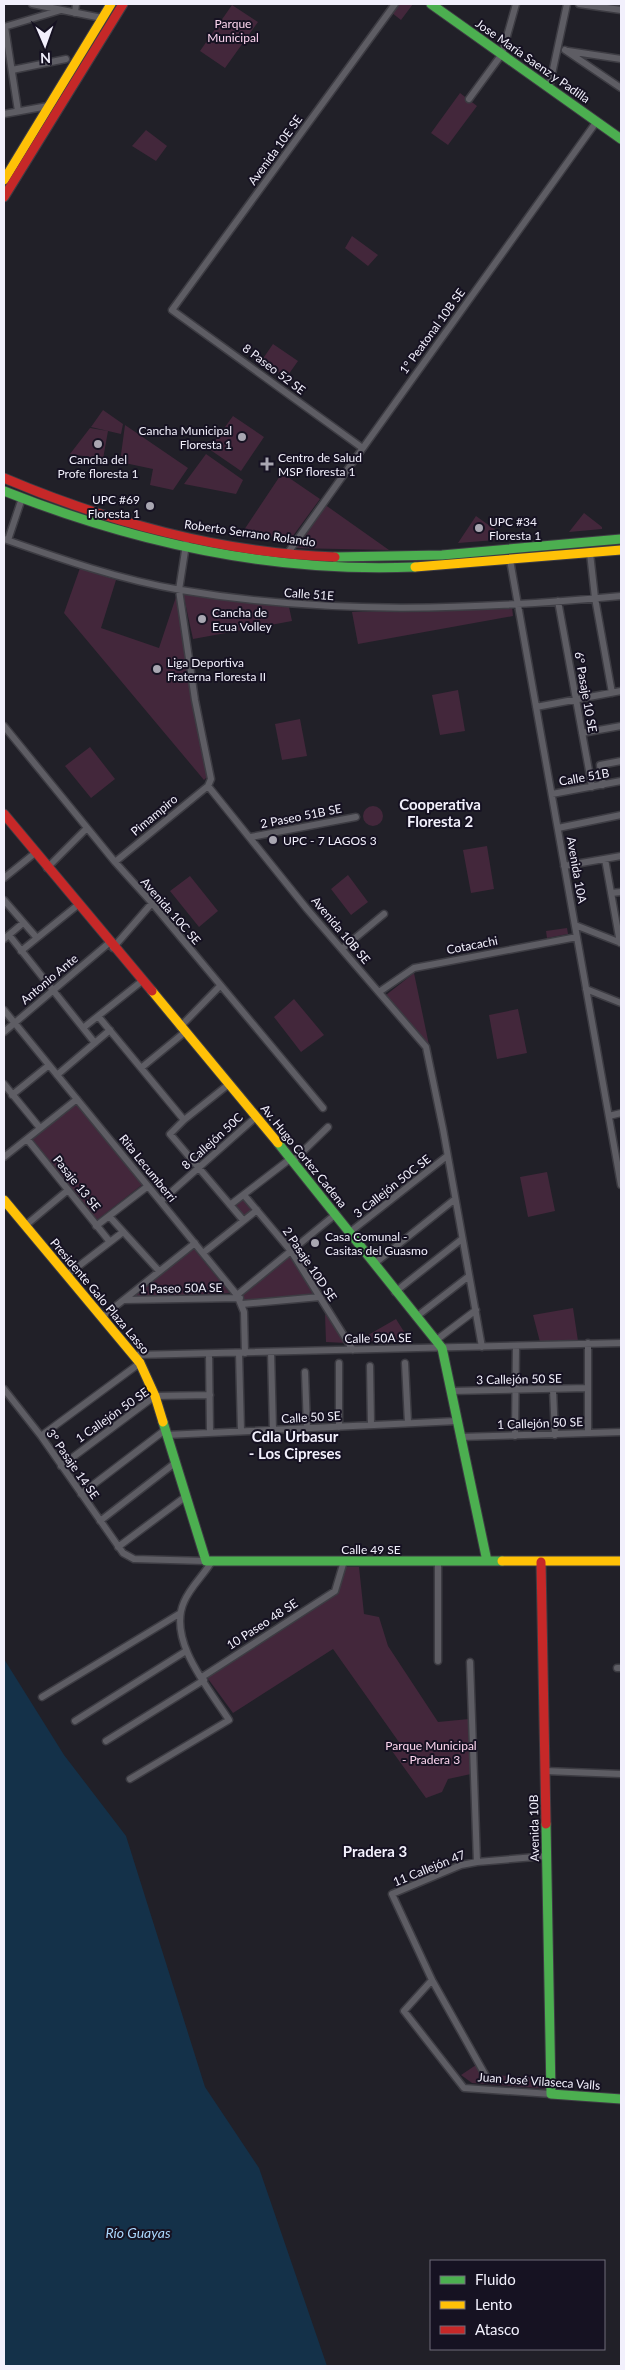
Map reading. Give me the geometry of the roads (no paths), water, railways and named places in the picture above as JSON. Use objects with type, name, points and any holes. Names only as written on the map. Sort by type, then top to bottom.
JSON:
[{"type":"street","points":[[32,4],[102,18]]},
{"type":"street","points":[[75,13],[76,4]]},
{"type":"street","points":[[4,180],[111,4]]},
{"type":"street","points":[[4,197],[122,4]]},
{"type":"street","name":"Avenida 10E SE","points":[[172,310],[395,4]]},
{"type":"street","name":"Jose María Saenz y Padilla","points":[[430,4],[621,139]]},
{"type":"street","points":[[469,99],[502,54],[516,4]]},
{"type":"street","points":[[549,88],[567,4]]},
{"type":"street","points":[[579,4],[618,8]]},
{"type":"street","points":[[18,111],[4,27],[62,10]]},
{"type":"street","points":[[557,49],[621,59]]},
{"type":"street","points":[[566,50],[621,88]]},
{"type":"street","points":[[12,70],[66,59]]},
{"type":"street","points":[[4,114],[48,106]]},
{"type":"street","name":"1° Peatonal 10B SE","points":[[287,554],[361,447],[597,121]]},
{"type":"street","name":"8 Paseo 52 SE","points":[[172,310],[361,447]]},
{"type":"street","name":"Roberto Serrano Rolando","points":[[4,478],[77,508],[187,538],[287,554],[340,557],[422,556],[621,539]]},
{"type":"street","name":"Roberto Serrano Rolando","points":[[4,491],[102,528],[184,548],[274,562],[336,567],[449,564],[621,550]]},
{"type":"street","points":[[6,539],[22,498]]},
{"type":"street","points":[[187,538],[179,590],[195,700],[211,779],[208,786]]},
{"type":"street","name":"Calle 51E","points":[[6,539],[112,573],[179,590],[286,604],[351,608],[518,604],[621,596]]},
{"type":"street","points":[[590,553],[595,598],[612,693]]},
{"type":"street","name":"Avenida 10A","points":[[510,560],[621,1181]]},
{"type":"street","name":"6° Pasaje 10 SE","points":[[558,601],[592,787]]},
{"type":"street","points":[[536,706],[621,691]]},
{"type":"street","name":"Avenida 10C SE","points":[[4,726],[115,862],[152,903],[219,987],[323,1108]]},
{"type":"street","points":[[582,733],[621,726]]},
{"type":"street","points":[[603,785],[600,765],[621,761]]},
{"type":"street","name":"Calle 51B","points":[[552,794],[621,781]]},
{"type":"street","name":"Avenida 10B SE","points":[[208,786],[342,949],[426,1047],[482,1347]]},
{"type":"street","name":"Pimampiro","points":[[115,862],[208,786]]},
{"type":"street","name":"Av. Hugo Cortez Cadena","points":[[4,815],[79,904],[111,946],[229,1084],[336,1214],[395,1292],[442,1348],[487,1562]]},
{"type":"street","points":[[558,828],[621,815]]},
{"type":"street","name":"2 Paseo 51B SE","points":[[251,837],[356,817]]},
{"type":"street","points":[[47,868],[87,828]]},
{"type":"street","points":[[4,878],[35,853]]},
{"type":"street","points":[[564,866],[621,856]]},
{"type":"street","points":[[575,925],[621,943],[605,859]]},
{"type":"street","points":[[611,893],[621,892]]},
{"type":"street","points":[[4,900],[37,938]]},
{"type":"street","name":"Antonio Ante","points":[[4,1032],[111,946],[152,903]]},
{"type":"street","points":[[22,951],[79,904]]},
{"type":"street","points":[[342,949],[384,914]]},
{"type":"street","points":[[23,923],[6,937],[22,951],[95,1043]]},
{"type":"street","name":"Cotacachi","points":[[379,992],[414,968],[577,937]]},
{"type":"street","points":[[83,1028],[142,981]]},
{"type":"street","points":[[141,1068],[182,1029],[219,987]]},
{"type":"street","points":[[586,989],[621,1003]]},
{"type":"street","name":"Rita Lecumberri","points":[[4,1010],[240,1299]]},
{"type":"street","points":[[98,1016],[184,1120]]},
{"type":"street","points":[[57,1075],[110,1030]]},
{"type":"street","points":[[40,1128],[7,1090],[49,1065]]},
{"type":"street","points":[[229,1084],[184,1120],[171,1132],[171,1136],[243,1220]]},
{"type":"street","points":[[4,1157],[77,1099]]},
{"type":"street","points":[[609,1116],[621,1113]]},
{"type":"street","name":"8 Callejón 50C","points":[[160,1201],[200,1168],[256,1117]]},
{"type":"street","points":[[230,1205],[291,1160],[328,1126]]},
{"type":"street","name":"Pasaje 13 SE","points":[[27,1139],[110,1242]]},
{"type":"street","name":"3 Callejón 50C SE","points":[[350,1232],[447,1156]]},
{"type":"street","points":[[96,1226],[148,1186]]},
{"type":"street","points":[[26,1225],[68,1190]]},
{"type":"street","name":"2 Pasaje 10D SE","points":[[244,1195],[291,1251],[353,1350]]},
{"type":"street","points":[[374,1264],[455,1199]]},
{"type":"street","name":"Presidente Galo Plaza Lasso","points":[[4,1200],[140,1363],[155,1396],[185,1497],[209,1561]]},
{"type":"street","points":[[203,1253],[257,1210]]},
{"type":"street","points":[[241,1431],[242,1353],[240,1299],[291,1251],[336,1214]]},
{"type":"street","points":[[109,1216],[159,1271]]},
{"type":"street","points":[[67,1275],[123,1232]]},
{"type":"street","points":[[395,1292],[462,1239]]},
{"type":"street","points":[[102,1317],[195,1243]]},
{"type":"street","points":[[416,1317],[469,1276]]},
{"type":"street","name":"1 Paseo 50A SE","points":[[123,1300],[320,1297]]},
{"type":"street","points":[[435,1340],[476,1310]]},
{"type":"street","points":[[588,1343],[588,1433]]},
{"type":"street","name":"Calle 50A SE","points":[[135,1355],[621,1343]]},
{"type":"street","points":[[515,1436],[516,1346]]},
{"type":"street","points":[[271,1352],[273,1430]]},
{"type":"street","points":[[209,1354],[210,1433]]},
{"type":"street","points":[[405,1362],[408,1424]]},
{"type":"street","points":[[41,1436],[140,1363]]},
{"type":"street","points":[[339,1363],[339,1427]]},
{"type":"street","points":[[370,1366],[371,1425]]},
{"type":"street","points":[[305,1372],[307,1428]]},
{"type":"street","name":"3° Pasaje 14 SE","points":[[4,1388],[41,1436],[123,1553]]},
{"type":"street","name":"3 Callejón 50 SE","points":[[451,1391],[588,1388]]},
{"type":"street","points":[[554,1390],[556,1435]]},
{"type":"street","name":"1 Callejón 50 SE","points":[[61,1466],[155,1396],[210,1395]]},
{"type":"street","name":"Calle 50 SE","points":[[166,1432],[210,1433],[456,1421]]},
{"type":"street","points":[[80,1494],[166,1432]]},
{"type":"street","name":"1 Callejón 50 SE","points":[[460,1437],[621,1432]]},
{"type":"street","points":[[100,1521],[175,1463]]},
{"type":"street","points":[[118,1547],[185,1497]]},
{"type":"street","name":"Calle 49 SE","points":[[123,1553],[134,1560],[621,1561]]},
{"type":"street","points":[[130,1779],[229,1720],[186,1651],[180,1632],[179,1614],[187,1596],[209,1561]]},
{"type":"street","name":"10 Paseo 48 SE","points":[[106,1741],[335,1590],[344,1561]]},
{"type":"street","points":[[438,1561],[438,1661]]},
{"type":"street","name":"Avenida 10B","points":[[541,1562],[551,2094]]},
{"type":"street","points":[[42,1697],[179,1614]]},
{"type":"street","points":[[75,1721],[186,1651]]},
{"type":"street","points":[[470,1662],[477,1862]]},
{"type":"street","points":[[545,1771],[621,1774]]},
{"type":"street","name":"11 Callejón 47","points":[[432,1980],[392,1894],[461,1866],[477,1862],[547,1856]]},
{"type":"street","points":[[432,1980],[487,2078]]},
{"type":"street","name":"Juan José Vilaseca Valls","points":[[432,1980],[405,2008],[408,2017],[464,2088],[621,2099]]},
{"type":"water","name":"Río Guayas","points":[[4,1659],[64,1755],[126,1836],[205,2087],[259,2168],[327,2366],[4,2366]]},
{"type":"place","name":"Cancha Municipal Floresta 1","points":[[242,437]]},
{"type":"place","name":"Cancha del Profe floresta 1","points":[[98,444]]},
{"type":"place","name":"Centro de Salud MSP floresta 1","points":[[267,464]]},
{"type":"place","name":"UPC #69 Floresta 1","points":[[150,506]]},
{"type":"place","name":"UPC #34 Floresta 1","points":[[479,528]]},
{"type":"place","name":"Cancha de Ecua Volley","points":[[202,619]]},
{"type":"place","name":"Liga Deportiva Fraterna Floresta II","points":[[157,669]]},
{"type":"place","name":"UPC - 7 LAGOS 3","points":[[273,840]]},
{"type":"place","name":"Casa Comunal - Casitas del Guasmo","points":[[315,1243]]},
{"type":"district","name":"Cooperativa Floresta 2","points":[[440,812]]},
{"type":"district","name":"Cdla Urbasur - Los Cipreses","points":[[295,1444]]},
{"type":"district","name":"Pradera 3","points":[[375,1851]]},
{"type":"park label","name":"Parque Municipal","points":[[233,30]]},
{"type":"park label","name":"Parque Municipal - Pradera 3","points":[[431,1752]]}]
